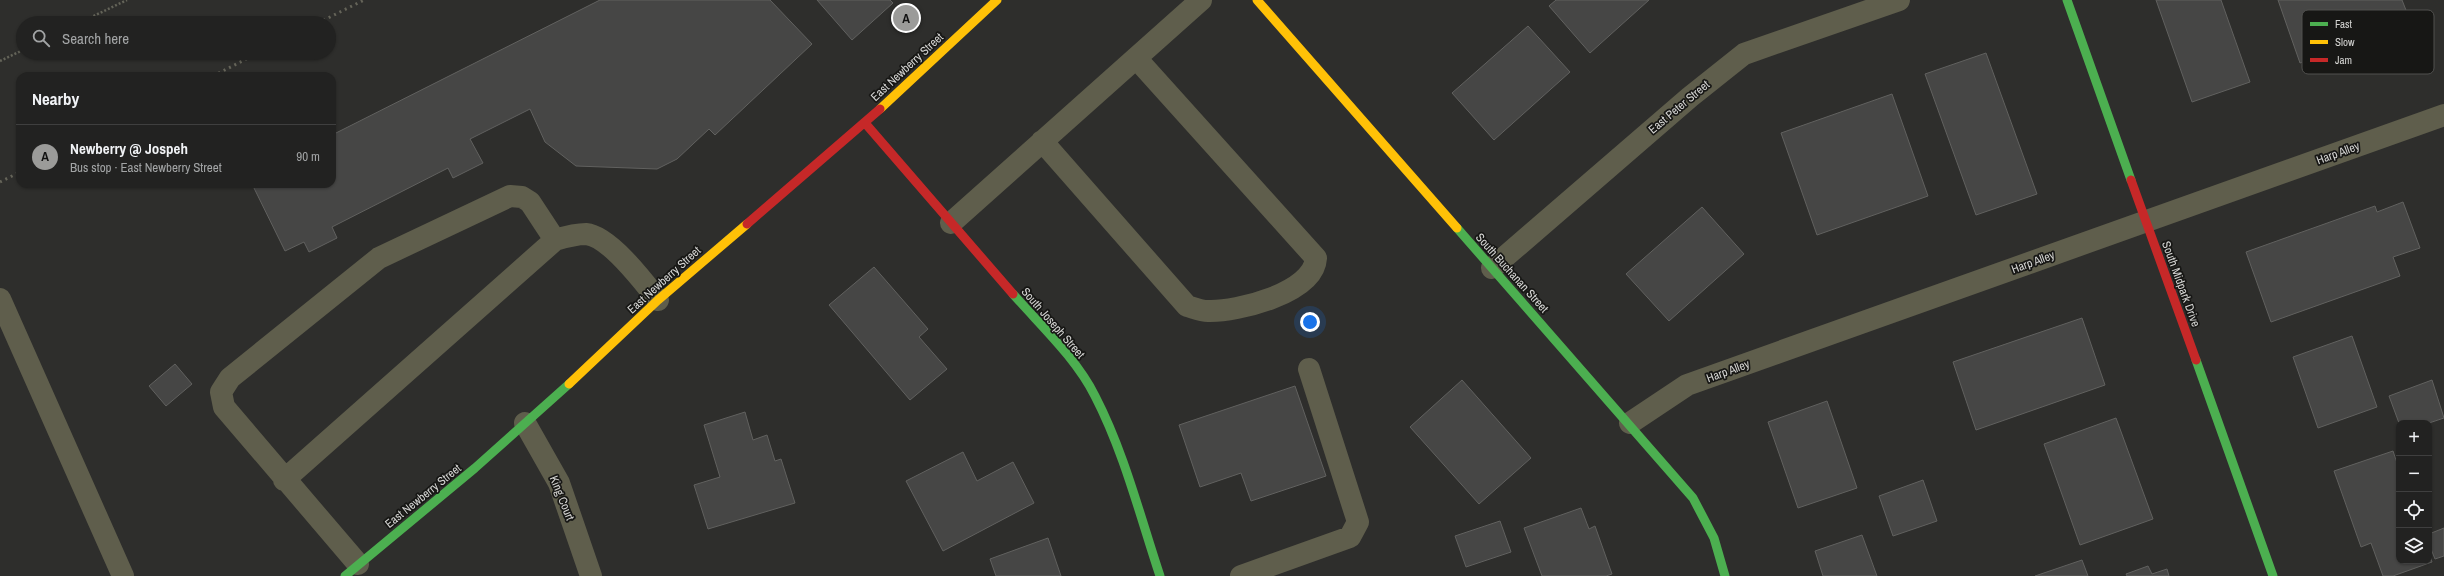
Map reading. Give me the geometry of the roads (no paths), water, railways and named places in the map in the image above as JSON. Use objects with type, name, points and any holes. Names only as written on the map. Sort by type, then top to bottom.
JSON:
[{"type":"street","name":"East Newberry Street","points":[[351,570],[475,468],[658,300],[865,123],[997,0]]},
{"type":"street","points":[[951,223],[1200,0]]},
{"type":"street","name":"South Buchanan Street","points":[[1257,0],[1630,423],[1693,498],[1714,538],[1725,576]]},
{"type":"street","name":"East Peter Street","points":[[1492,268],[1690,97],[1744,54],[1899,0]]},
{"type":"street","name":"South Midpark Drive","points":[[2067,0],[2273,576]]},
{"type":"street","points":[[1042,141],[1187,306],[1206,311],[1230,310],[1255,305],[1310,276],[1315,267],[1316,258],[1136,58]]},
{"type":"street","name":"Harp Alley","points":[[1630,423],[1687,385],[2444,115]]},
{"type":"street","name":"South Joseph Street","points":[[865,123],[1073,363],[1095,394],[1115,441],[1160,576]]},
{"type":"street","points":[[351,570],[284,480],[224,407],[221,392],[230,378],[380,258],[510,196],[522,197],[530,202],[555,240]]},
{"type":"street","points":[[284,480],[555,240],[587,234],[604,243],[617,252],[658,300]]},
{"type":"street","points":[[0,299],[123,576]]},
{"type":"street","points":[[1241,576],[1350,537],[1358,522],[1309,369]]},
{"type":"street","name":"King Court","points":[[524,423],[559,483],[591,576]]},
{"type":"railway","points":[[332,16],[364,0]]},
{"type":"railway","points":[[221,72],[244,60]]},
{"type":"railway","points":[[0,182],[16,174]]},
{"type":"place","name":"Newberry @ Jospeh","points":[[906,18]]}]
